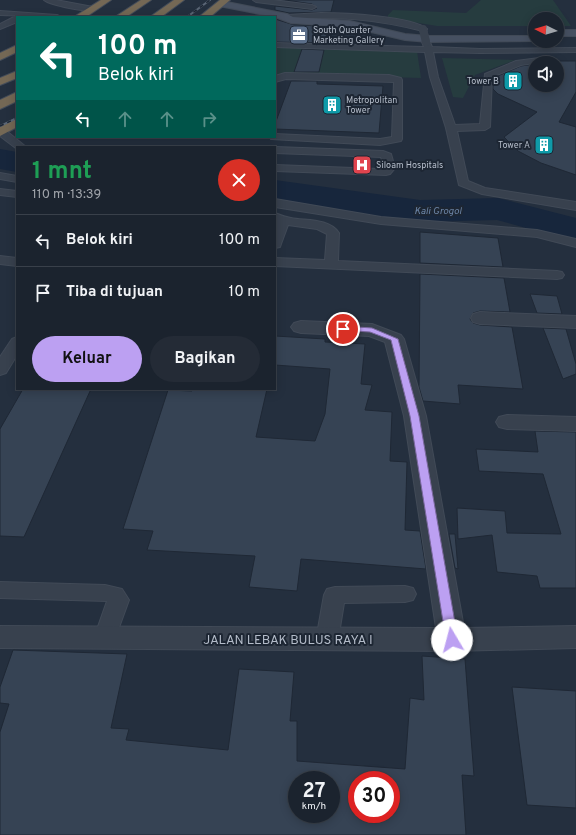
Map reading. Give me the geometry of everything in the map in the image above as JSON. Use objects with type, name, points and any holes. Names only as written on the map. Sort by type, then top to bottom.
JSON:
[{"type":"highway","points":[[81,16],[107,0]]},
{"type":"highway","points":[[122,16],[147,0]]},
{"type":"highway","points":[[156,16],[180,0]]},
{"type":"highway","points":[[205,16],[224,2]]},
{"type":"highway","points":[[0,57],[16,49]]},
{"type":"highway","points":[[0,82],[16,74]]},
{"type":"highway","points":[[0,105],[16,97]]},
{"type":"highway","points":[[13,139],[16,126]]},
{"type":"street","points":[[224,2],[289,18],[350,24],[405,37],[428,39],[528,33]]},
{"type":"street","points":[[276,21],[289,18]]},
{"type":"street","points":[[564,33],[576,33]]},
{"type":"street","points":[[489,36],[528,39]]},
{"type":"street","points":[[564,39],[576,39]]},
{"type":"street","points":[[480,318],[576,322]]},
{"type":"street","points":[[301,327],[372,330],[394,339],[415,416],[452,640]]},
{"type":"street","points":[[507,422],[576,424]]},
{"type":"street","name":"JALAN LEBAK BULUS RAYA I","points":[[0,638],[452,640],[576,637]]},
{"type":"lane","points":[[46,0],[93,9]]},
{"type":"lane","points":[[256,0],[320,8]]},
{"type":"lane","points":[[0,13],[23,16]]},
{"type":"lane","points":[[289,18],[316,15],[358,16],[400,23],[423,29],[434,77],[451,128],[462,183],[482,191],[576,206]]},
{"type":"lane","points":[[0,27],[16,19]]},
{"type":"lane","points":[[276,44],[428,46],[480,51],[576,50]]},
{"type":"lane","points":[[428,46],[439,55],[512,57]]},
{"type":"lane","points":[[451,128],[485,127],[488,76],[519,63],[576,54]]},
{"type":"lane","points":[[276,79],[285,76],[389,78],[398,80],[397,139],[380,142],[276,137]]},
{"type":"lane","points":[[276,150],[383,154],[387,156],[390,168],[386,172],[276,168]]},
{"type":"lane","points":[[0,176],[16,179]]},
{"type":"lane","points":[[0,192],[16,194]]},
{"type":"lane","points":[[276,203],[417,225],[508,229],[576,243]]},
{"type":"lane","points":[[276,242],[279,236],[279,220],[329,228],[333,233],[331,265]]},
{"type":"lane","points":[[0,260],[16,262]]},
{"type":"lane","points":[[276,262],[557,275]]},
{"type":"lane","points":[[0,370],[16,344]]},
{"type":"lane","points":[[0,590],[105,593],[114,595],[118,600],[105,638]]},
{"type":"lane","points":[[327,640],[334,595],[405,594]]},
{"type":"green space","points":[[481,0],[553,0],[561,12],[528,12],[528,26],[437,26],[388,18],[388,15],[393,10],[466,13]]},
{"type":"green space","points":[[564,16],[571,26],[564,26]]},
{"type":"green space","points":[[276,46],[417,51],[421,78],[282,74],[276,76]]},
{"type":"green space","points":[[442,58],[515,60],[475,75],[463,98],[453,97]]},
{"type":"building","points":[[285,0],[334,0],[331,12],[289,13],[275,10],[275,6],[312,10],[317,8],[312,4]]},
{"type":"building","points":[[276,19],[291,24],[328,27],[325,43],[276,42]]},
{"type":"building","points":[[302,49],[324,50],[319,72],[294,72]]},
{"type":"building","points":[[564,61],[576,61],[576,92],[559,122],[576,127],[576,175],[541,163],[518,151],[504,137],[537,112],[498,94],[493,89],[493,78],[521,66],[528,65],[528,92],[564,92]]},
{"type":"building","name":"Metropolitan Tower","points":[[291,81],[317,81],[317,84],[383,86],[379,133],[276,129],[276,121]]},
{"type":"building","points":[[420,232],[498,238],[503,267],[420,263]]},
{"type":"building","points":[[420,274],[504,278],[510,312],[480,311],[473,313],[470,319],[473,323],[480,325],[512,327],[523,389],[458,385],[460,404],[423,401],[419,387]]},
{"type":"building","points":[[530,294],[557,296],[562,314],[537,313]]},
{"type":"building","points":[[543,328],[566,329],[576,364],[576,374],[563,379]]},
{"type":"building","points":[[276,336],[325,339],[325,342],[365,344],[361,384],[372,385],[365,410],[392,412],[390,461],[407,462],[405,530],[420,531],[426,569],[301,559],[297,591],[249,587],[255,556],[147,550],[153,531],[123,529],[168,390],[267,390],[256,437],[315,441],[325,414],[330,369],[276,365]]},
{"type":"building","points":[[22,390],[91,390],[24,537],[0,536],[0,429]]},
{"type":"building","points":[[535,431],[576,432],[576,588],[540,588],[537,576],[497,572],[492,535],[458,539],[457,508],[505,511],[507,533],[561,534],[543,474],[479,471],[476,449],[538,452]]},
{"type":"building","points":[[449,534],[455,534],[458,569],[455,568]]},
{"type":"building","points":[[13,650],[127,654],[111,728],[129,729],[126,740],[228,750],[239,669],[294,672],[290,721],[297,721],[297,761],[405,769],[410,698],[424,700],[422,656],[465,659],[474,776],[462,775],[466,835],[0,835],[0,732],[9,704],[0,703],[0,687]]},
{"type":"building","points":[[512,687],[576,691],[576,808],[527,805]]},
{"type":"waterway","name":"Kali Grogol","points":[[0,159],[16,162]]},
{"type":"waterway","name":"Kali Grogol","points":[[276,191],[420,211],[498,209],[576,230]]},
{"type":"railway","points":[[188,16],[210,0]]},
{"type":"railway","points":[[0,126],[16,118]]},
{"type":"place","name":"South Quarter Marketing Gallery","points":[[299,35]]},
{"type":"place","name":"Tower B","points":[[513,81]]},
{"type":"place","name":"Metropolitan Tower","points":[[332,105]]},
{"type":"place","name":"Tower A","points":[[544,145]]},
{"type":"place","name":"Siloam Hospitals","points":[[362,165]]},
{"type":"route","points":[[343,329],[372,330],[385,334],[394,339],[415,416],[452,640]]}]
